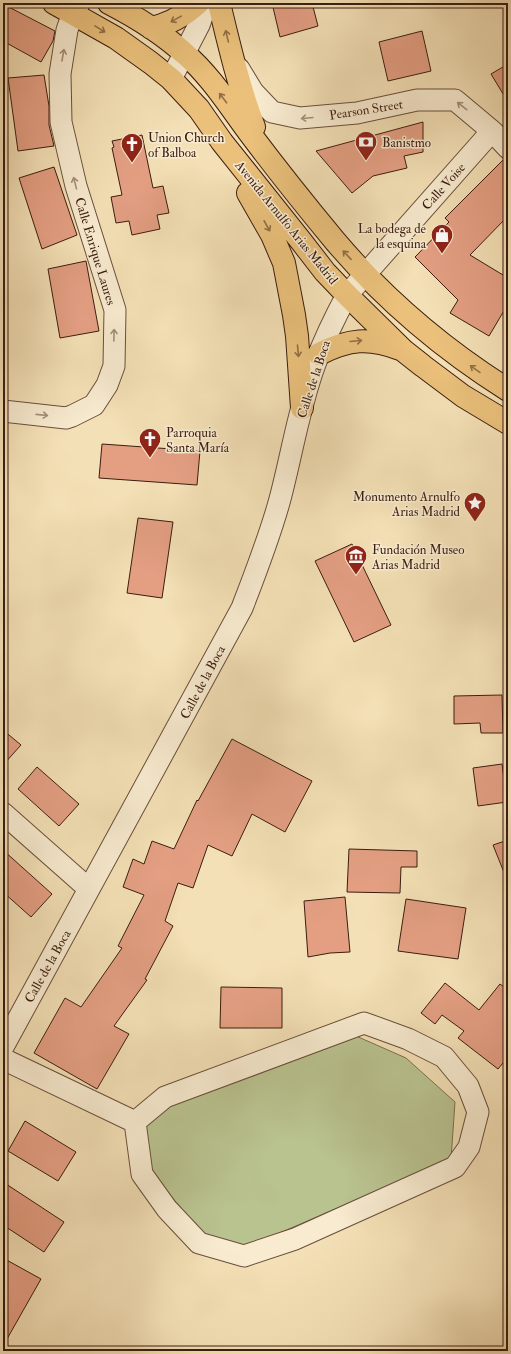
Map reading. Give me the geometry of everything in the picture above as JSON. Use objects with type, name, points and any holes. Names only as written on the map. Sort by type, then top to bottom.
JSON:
[{"type":"main road","name":"Avenida Arnulfo Arias Madrid","points":[[54,3],[76,8],[99,28],[134,50],[171,79],[199,109],[222,142],[320,266],[347,295],[404,351],[464,396],[508,423]]},
{"type":"main road","name":"Avenida Arnulfo Arias Madrid","points":[[109,3],[151,28],[185,53],[209,79],[264,153],[335,241],[365,274],[394,303],[446,348],[508,390]]},
{"type":"main road","points":[[151,28],[174,21],[198,3]]},
{"type":"main road","points":[[219,3],[246,107],[264,153]]},
{"type":"main road","points":[[222,142],[243,184],[272,235],[284,263],[292,301],[297,336],[302,408]]},
{"type":"main road","points":[[319,354],[337,345],[362,341],[380,342],[404,351]]},
{"type":"street","points":[[171,79],[199,25],[207,3]]},
{"type":"street","name":"Calle Enrique Laures","points":[[3,412],[66,418],[72,416],[94,405],[107,385],[114,366],[115,310],[76,186],[61,122],[60,74],[67,30],[76,8]]},
{"type":"street","name":"Pearson Street","points":[[233,59],[253,92],[272,112],[300,118],[357,113],[417,100],[455,100],[492,131],[508,148]]},
{"type":"street","name":"Calle Voise","points":[[347,295],[492,131]]},
{"type":"street","name":"Calle de la Boca","points":[[3,1047],[242,608],[278,506],[302,408],[319,354],[330,328],[347,295]]},
{"type":"street","points":[[3,813],[89,889]]},
{"type":"street","points":[[364,1023],[408,1040],[444,1057],[468,1086],[478,1112],[470,1147],[455,1167],[302,1236],[244,1256],[199,1243],[167,1209],[142,1174],[135,1122],[165,1097],[364,1023]]},
{"type":"street","points":[[3,1059],[135,1122]]},
{"type":"green space","points":[[356,1036],[406,1058],[455,1102],[451,1159],[247,1247],[205,1236],[152,1174],[145,1122],[157,1109]]},
{"type":"building","points":[[272,3],[312,3],[318,26],[280,37]]},
{"type":"building","points":[[3,4],[55,31],[53,41],[41,62],[3,41]]},
{"type":"building","points":[[422,31],[431,71],[388,81],[379,42]]},
{"type":"building","points":[[508,64],[508,102],[491,74]]},
{"type":"building","points":[[44,75],[49,106],[49,125],[54,146],[18,151],[8,78]]},
{"type":"building","name":"Banistmo","points":[[423,122],[423,152],[404,156],[407,168],[373,176],[352,193],[316,151]]},
{"type":"building","name":"Union Church of Balboa","points":[[142,135],[153,188],[163,186],[169,213],[157,215],[160,229],[132,235],[129,221],[116,223],[111,197],[122,195],[112,148],[114,147],[112,141]]},
{"type":"building","points":[[504,159],[508,160],[508,216],[470,255],[508,278],[508,304],[489,336],[450,313],[458,300],[415,257],[449,222],[445,218]]},
{"type":"building","points":[[54,167],[77,235],[42,249],[19,178]]},
{"type":"building","points":[[86,261],[99,331],[60,338],[48,269]]},
{"type":"building","name":"Parroquia Santa María","points":[[102,444],[200,451],[197,485],[99,478]]},
{"type":"building","points":[[138,518],[173,522],[162,598],[127,593]]},
{"type":"building","points":[[352,544],[391,625],[354,642],[315,561]]},
{"type":"building","points":[[502,695],[503,733],[481,733],[480,723],[454,724],[454,696]]},
{"type":"building","points":[[3,730],[21,745],[3,765]]},
{"type":"building","points":[[232,739],[312,781],[285,832],[252,814],[232,856],[208,845],[193,888],[178,883],[165,921],[173,926],[145,979],[147,980],[114,1026],[129,1034],[97,1089],[34,1053],[65,998],[81,1007],[122,948],[118,946],[144,895],[123,887],[133,859],[144,864],[152,841],[174,849],[197,800],[198,801]]},
{"type":"building","points":[[502,764],[507,802],[478,806],[473,768]]},
{"type":"building","points":[[37,767],[79,804],[59,826],[18,789]]},
{"type":"building","points":[[508,840],[508,880],[507,880],[493,845]]},
{"type":"building","points":[[349,849],[417,851],[417,867],[401,867],[400,893],[347,892]]},
{"type":"building","points":[[3,850],[52,894],[31,917],[3,892]]},
{"type":"building","points":[[345,897],[350,952],[330,953],[308,957],[304,901]]},
{"type":"building","points":[[406,899],[466,908],[458,959],[398,951]]},
{"type":"building","points":[[445,983],[479,1010],[500,984],[508,990],[508,1057],[498,1069],[458,1038],[464,1031],[442,1015],[435,1024],[421,1013]]},
{"type":"building","points":[[221,987],[282,988],[282,1028],[220,1028]]},
{"type":"building","points":[[25,1121],[76,1152],[58,1181],[8,1151]]},
{"type":"building","points":[[3,1182],[64,1222],[44,1252],[3,1225]]},
{"type":"building","points":[[3,1258],[41,1279],[3,1346]]},
{"type":"place","name":"Banistmo","points":[[366,162]]},
{"type":"place","name":"Union Church of Balboa","points":[[132,164]]},
{"type":"place","name":"La bodega de la esquina","points":[[442,254]]},
{"type":"place","name":"Parroquia Santa María","points":[[150,458]]},
{"type":"place","name":"Monumento Arnulfo Arias Madrid","points":[[475,522]]},
{"type":"place","name":"Fundación Museo Arias Madrid","points":[[356,576]]}]
